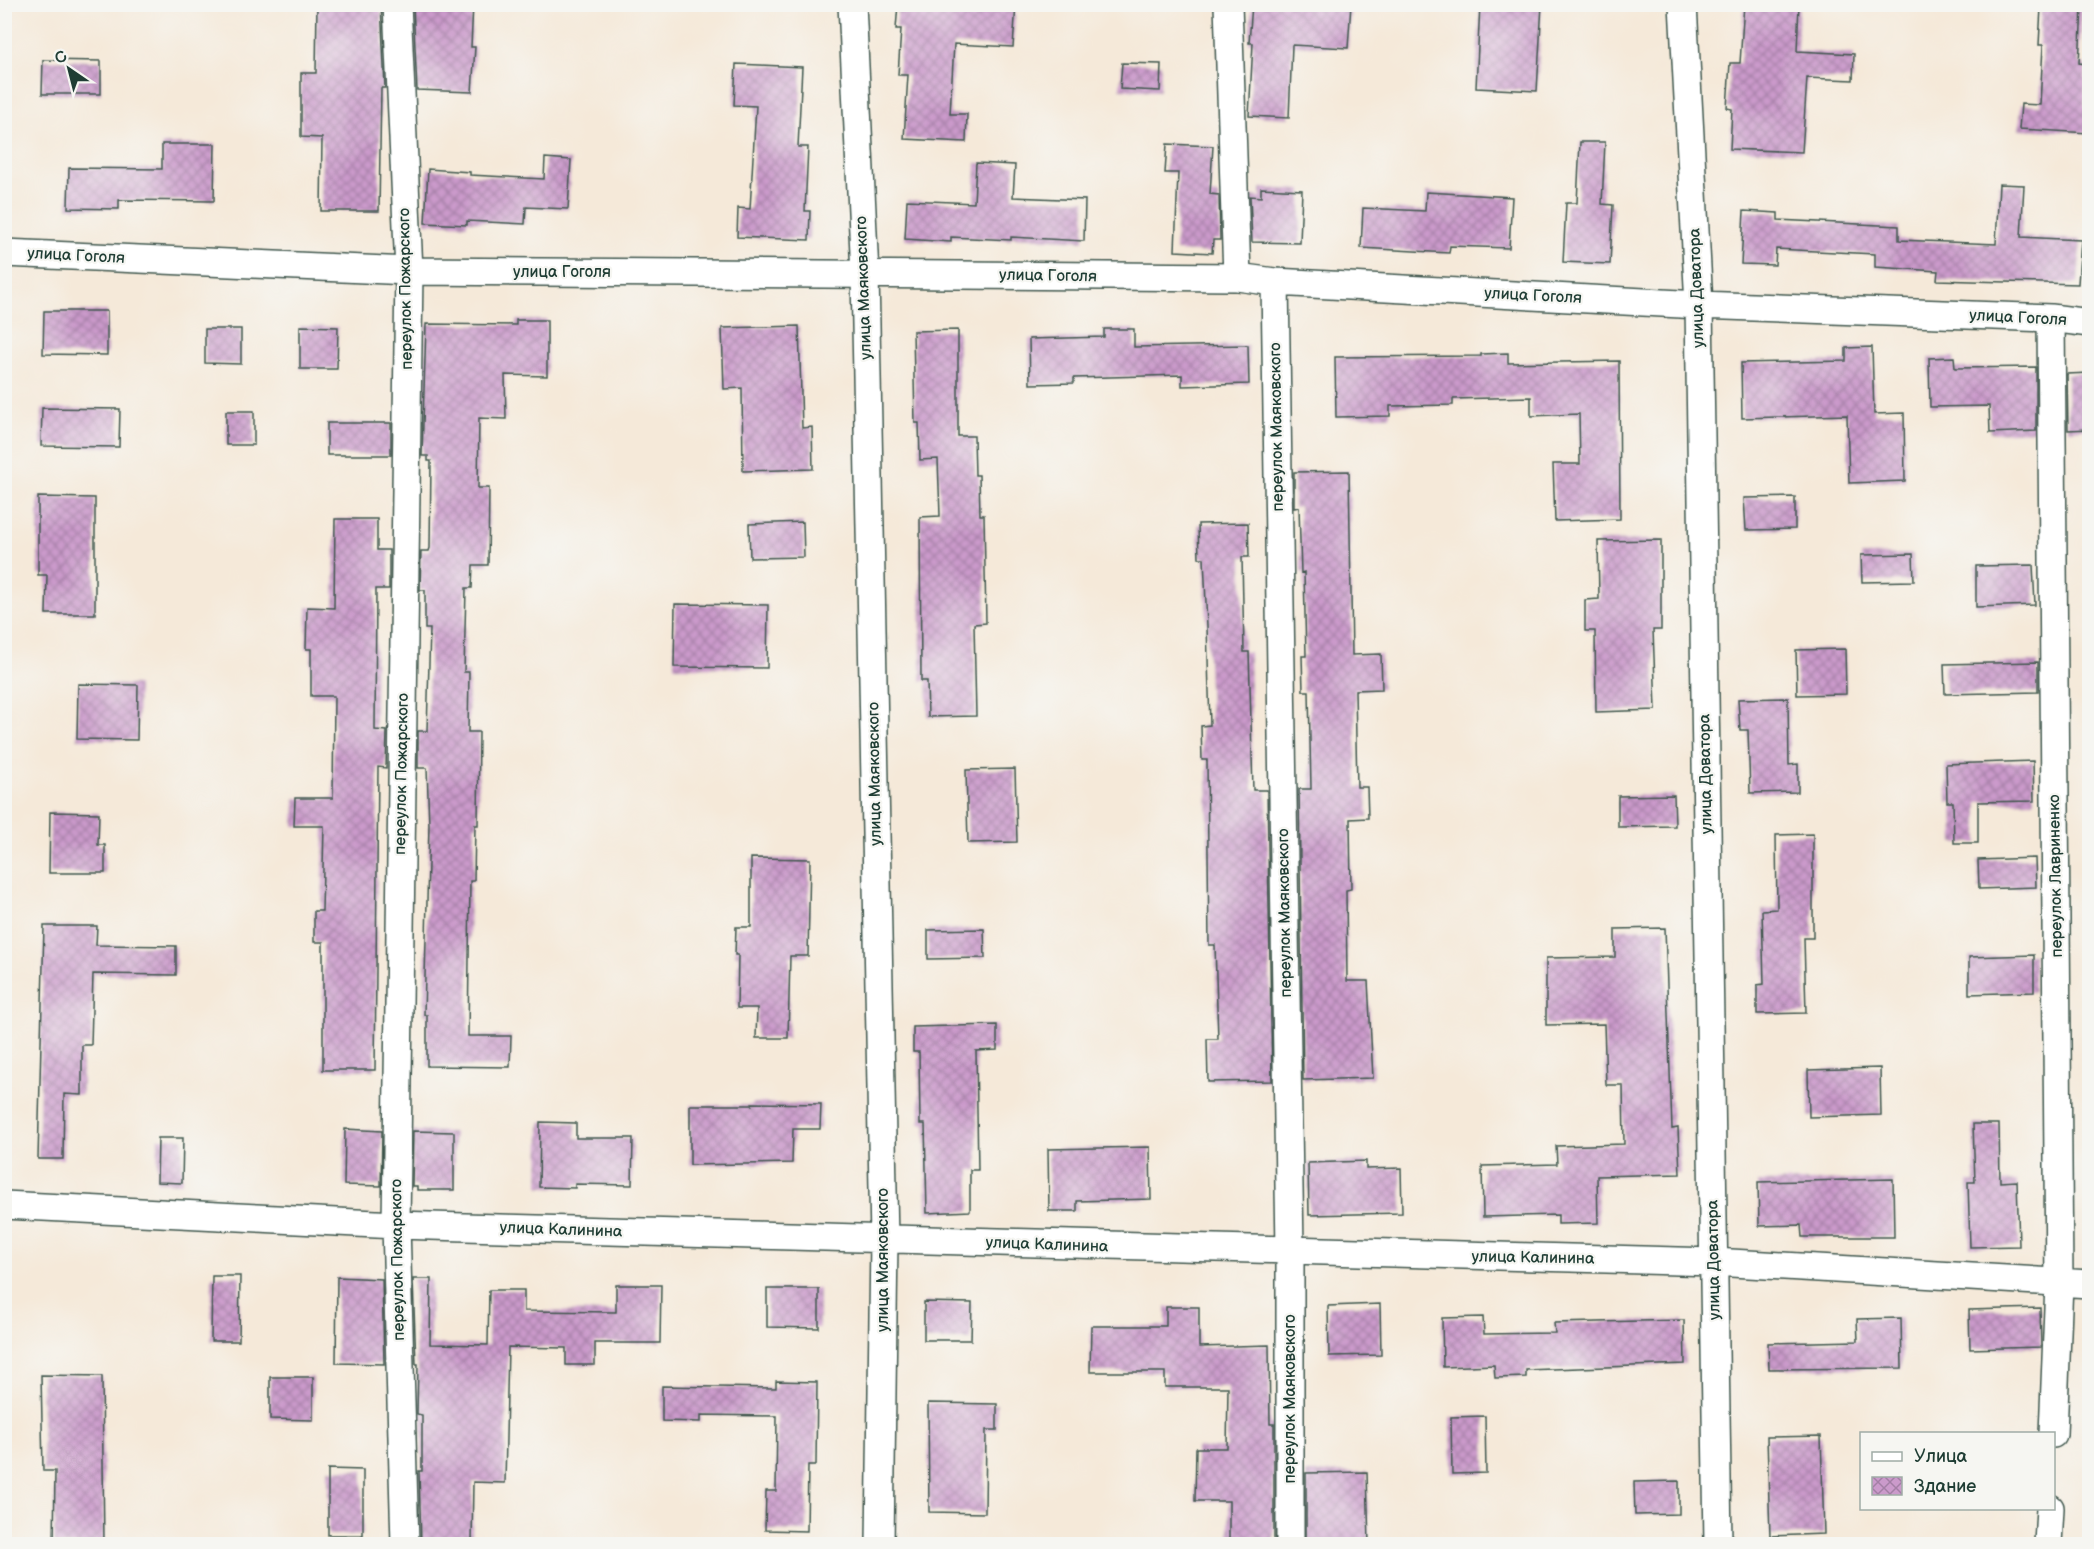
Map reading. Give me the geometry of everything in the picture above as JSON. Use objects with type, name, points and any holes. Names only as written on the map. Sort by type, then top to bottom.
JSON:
[{"type":"street","name":"переулок Пожарского","points":[[397,4],[409,271],[396,1225],[405,1545]]},
{"type":"street","name":"улица Маяковского","points":[[852,4],[865,274],[884,1240],[880,1545]]},
{"type":"street","points":[[1228,4],[1237,277]]},
{"type":"street","name":"улица Доватора","points":[[1683,4],[1699,305],[1718,1545]]},
{"type":"street","name":"улица Гоголя","points":[[4,253],[409,271],[1237,277],[1275,282],[1699,305],[2051,318],[2090,323]]},
{"type":"street","name":"переулок Маяковского","points":[[1275,282],[1290,1251],[1290,1545]]},
{"type":"street","name":"переулок Лавриненко","points":[[2051,318],[2059,1283],[2053,1432]]},
{"type":"street","name":"улица Калинина","points":[[4,1204],[396,1225],[1714,1262],[2090,1284]]},
{"type":"street","points":[[2049,1545],[2050,1510]]},
{"type":"building","points":[[317,4],[381,4],[385,88],[381,88],[379,211],[321,211],[322,138],[301,137],[301,73],[316,73]]},
{"type":"building","points":[[413,4],[473,4],[471,47],[475,47],[472,92],[417,90]]},
{"type":"building","points":[[898,4],[1016,4],[1013,47],[954,44],[950,114],[967,114],[966,142],[904,139],[908,75],[898,75],[901,29],[896,29]]},
{"type":"building","points":[[1252,4],[1351,4],[1348,48],[1292,45],[1289,118],[1249,116],[1253,43],[1249,43]]},
{"type":"building","points":[[1480,4],[1542,4],[1537,91],[1476,88]]},
{"type":"building","points":[[1744,4],[1799,4],[1797,51],[1854,54],[1853,80],[1807,78],[1802,152],[1730,149],[1732,109],[1727,108],[1730,63],[1740,63]]},
{"type":"building","points":[[2041,7],[2082,8],[2079,63],[2086,64],[2085,108],[2090,108],[2089,133],[2019,129],[2021,104],[2040,105],[2043,45],[2039,45]]},
{"type":"building","points":[[43,60],[101,61],[101,94],[42,94]]},
{"type":"building","points":[[1122,63],[1161,64],[1160,91],[1120,89]]},
{"type":"building","points":[[736,64],[802,67],[798,147],[808,147],[805,211],[810,211],[809,240],[737,237],[738,208],[750,209],[756,106],[734,105]]},
{"type":"building","points":[[1580,142],[1605,142],[1602,204],[1613,205],[1610,264],[1563,262],[1566,203],[1577,203]]},
{"type":"building","points":[[162,144],[215,144],[214,201],[119,200],[119,209],[68,208],[69,168],[162,169]]},
{"type":"building","points":[[1167,144],[1213,146],[1210,194],[1219,195],[1220,240],[1213,240],[1212,253],[1175,251],[1178,173],[1165,173]]},
{"type":"building","points":[[545,158],[571,160],[568,209],[526,207],[525,224],[467,221],[467,225],[425,223],[428,169],[470,172],[470,175],[544,179]]},
{"type":"building","points":[[976,163],[1015,165],[1013,197],[1085,200],[1084,241],[1011,237],[1011,240],[951,237],[951,242],[905,239],[907,200],[974,203]]},
{"type":"building","points":[[1999,184],[2024,185],[2021,237],[2081,240],[2078,284],[1937,280],[1938,271],[1875,267],[1875,254],[1776,249],[1775,265],[1741,264],[1744,211],[1778,213],[1778,220],[1899,226],[1899,240],[1996,244]]},
{"type":"building","points":[[1261,188],[1302,190],[1300,243],[1252,242],[1250,196],[1261,197]]},
{"type":"building","points":[[1426,192],[1512,197],[1509,248],[1450,246],[1449,253],[1361,248],[1363,208],[1425,211]]},
{"type":"building","points":[[44,311],[107,311],[107,355],[43,354]]},
{"type":"building","points":[[516,320],[547,320],[547,376],[505,375],[506,419],[479,418],[478,488],[489,488],[488,565],[473,565],[472,588],[466,588],[464,672],[469,672],[468,732],[479,732],[478,825],[475,825],[474,881],[470,881],[468,1036],[511,1036],[510,1067],[427,1066],[427,1015],[424,1015],[429,825],[427,768],[418,768],[418,731],[427,731],[430,629],[425,629],[425,590],[420,590],[421,551],[429,551],[430,548],[431,461],[428,461],[428,456],[422,456],[426,324],[516,325]]},
{"type":"building","points":[[300,326],[338,327],[337,369],[300,369]]},
{"type":"building","points":[[799,326],[802,428],[812,427],[813,469],[743,471],[742,388],[724,389],[722,328]]},
{"type":"building","points":[[205,329],[241,329],[241,364],[205,363]]},
{"type":"building","points":[[1104,329],[1134,329],[1134,347],[1248,345],[1249,384],[1182,386],[1182,375],[1074,378],[1074,383],[1030,384],[1029,339],[1104,337]]},
{"type":"building","points":[[958,330],[958,436],[974,436],[975,475],[979,475],[980,515],[984,515],[986,623],[974,624],[976,716],[928,717],[927,681],[921,681],[920,517],[940,516],[938,459],[920,460],[919,423],[915,423],[913,331]]},
{"type":"building","points":[[1872,347],[1874,414],[1904,413],[1905,481],[1849,483],[1847,415],[1742,418],[1741,363],[1846,361],[1846,348]]},
{"type":"building","points":[[1508,353],[1508,363],[1619,361],[1620,519],[1555,521],[1553,464],[1580,464],[1579,414],[1531,416],[1531,397],[1453,399],[1453,405],[1390,406],[1390,416],[1336,417],[1335,357],[1481,356],[1481,354]]},
{"type":"building","points":[[1954,357],[1955,368],[2036,367],[2036,431],[1990,433],[1989,406],[1930,407],[1929,358]]},
{"type":"building","points":[[2090,373],[2090,429],[2068,430],[2067,374]]},
{"type":"building","points":[[42,408],[120,409],[119,447],[41,446]]},
{"type":"building","points":[[226,411],[254,411],[254,445],[226,445]]},
{"type":"building","points":[[327,423],[391,423],[391,455],[327,455]]},
{"type":"building","points":[[1349,471],[1352,655],[1381,654],[1382,689],[1355,690],[1357,787],[1367,787],[1368,818],[1350,819],[1351,889],[1346,890],[1347,981],[1368,981],[1373,1078],[1303,1080],[1299,789],[1311,789],[1309,691],[1303,691],[1302,656],[1306,656],[1304,572],[1301,573],[1299,507],[1294,508],[1294,472]]},
{"type":"building","points":[[38,497],[95,498],[95,614],[46,614],[47,575],[38,575]]},
{"type":"building","points":[[1795,497],[1795,529],[1746,530],[1744,498]]},
{"type":"building","points":[[335,519],[377,519],[377,550],[389,550],[389,589],[376,589],[375,730],[387,731],[386,768],[378,767],[375,1070],[323,1070],[323,942],[314,942],[314,911],[322,911],[324,826],[294,826],[295,798],[333,798],[334,696],[311,696],[311,649],[306,649],[307,607],[334,608]]},
{"type":"building","points":[[803,522],[804,557],[750,558],[749,524]]},
{"type":"building","points":[[1248,523],[1249,557],[1242,557],[1244,652],[1249,652],[1253,790],[1267,790],[1272,1081],[1208,1082],[1207,1039],[1218,1039],[1215,945],[1209,945],[1207,760],[1202,760],[1201,726],[1210,725],[1204,558],[1199,558],[1198,524]]},
{"type":"building","points":[[1661,540],[1661,630],[1653,630],[1656,710],[1596,712],[1595,631],[1585,631],[1585,600],[1599,599],[1598,541]]},
{"type":"building","points":[[1913,554],[1914,581],[1862,582],[1861,555]]},
{"type":"building","points":[[2033,565],[2035,605],[1976,607],[1976,566]]},
{"type":"building","points":[[675,604],[768,605],[767,668],[674,667]]},
{"type":"building","points":[[1845,649],[1846,694],[1797,695],[1796,650]]},
{"type":"building","points":[[2038,662],[2038,692],[1945,694],[1944,664]]},
{"type":"building","points":[[78,684],[138,685],[137,740],[77,739]]},
{"type":"building","points":[[1788,698],[1789,765],[1798,764],[1798,792],[1750,793],[1748,730],[1740,730],[1738,699]]},
{"type":"building","points":[[2033,761],[2034,801],[1978,802],[1978,843],[1954,843],[1953,802],[1947,802],[1946,764]]},
{"type":"building","points":[[1015,769],[1017,842],[968,843],[966,770]]},
{"type":"building","points":[[1674,795],[1675,826],[1618,827],[1618,796]]},
{"type":"building","points":[[50,812],[99,813],[98,845],[105,845],[105,873],[49,873]]},
{"type":"building","points":[[1813,834],[1813,938],[1804,938],[1806,1013],[1757,1014],[1757,985],[1764,984],[1762,910],[1777,909],[1776,835]]},
{"type":"building","points":[[751,858],[810,859],[808,956],[790,956],[788,1038],[756,1038],[757,1008],[737,1008],[736,927],[751,927]]},
{"type":"building","points":[[2035,858],[2036,887],[1979,889],[1978,860]]},
{"type":"building","points":[[44,926],[97,926],[96,945],[176,946],[176,975],[93,974],[91,1045],[82,1045],[82,1095],[64,1094],[63,1159],[38,1159]]},
{"type":"building","points":[[1665,928],[1672,1129],[1678,1128],[1680,1174],[1597,1176],[1598,1223],[1558,1224],[1558,1215],[1483,1217],[1482,1166],[1557,1164],[1556,1146],[1624,1144],[1623,1085],[1606,1085],[1604,1024],[1546,1025],[1546,958],[1615,957],[1615,929]]},
{"type":"building","points":[[984,929],[985,958],[928,959],[928,930]]},
{"type":"building","points":[[2034,955],[2034,992],[1969,994],[1969,957]]},
{"type":"building","points":[[997,1025],[997,1050],[976,1051],[978,1170],[970,1170],[970,1211],[927,1213],[925,1124],[920,1124],[919,1052],[913,1052],[913,1027]]},
{"type":"building","points":[[1880,1068],[1881,1115],[1809,1117],[1808,1070]]},
{"type":"building","points":[[752,1103],[821,1104],[820,1129],[793,1129],[792,1163],[690,1165],[690,1105],[752,1105]]},
{"type":"building","points":[[540,1122],[576,1123],[576,1138],[633,1138],[632,1185],[575,1184],[575,1188],[539,1187]]},
{"type":"building","points":[[1973,1124],[1999,1124],[2000,1182],[2017,1181],[2019,1246],[1970,1247],[1968,1182],[1975,1182]]},
{"type":"building","points":[[345,1129],[382,1131],[381,1186],[344,1185]]},
{"type":"building","points":[[413,1131],[454,1132],[454,1190],[417,1190],[417,1186],[412,1186]]},
{"type":"building","points":[[158,1138],[183,1138],[182,1183],[157,1182]]},
{"type":"building","points":[[1150,1147],[1151,1199],[1077,1201],[1077,1211],[1049,1211],[1048,1149]]},
{"type":"building","points":[[1366,1161],[1366,1169],[1401,1168],[1402,1213],[1309,1215],[1308,1163]]},
{"type":"building","points":[[1893,1179],[1894,1237],[1802,1237],[1801,1225],[1759,1226],[1758,1182]]},
{"type":"building","points":[[212,1276],[240,1276],[239,1341],[211,1341]]},
{"type":"building","points":[[337,1277],[382,1279],[384,1364],[336,1363]]},
{"type":"building","points":[[413,1279],[431,1279],[430,1344],[488,1345],[489,1290],[524,1290],[524,1311],[616,1312],[616,1285],[661,1285],[660,1343],[595,1343],[595,1365],[566,1365],[566,1348],[508,1347],[505,1483],[473,1482],[472,1543],[421,1543],[419,1471],[422,1471],[422,1415],[417,1414],[418,1364],[416,1364]]},
{"type":"building","points":[[767,1289],[819,1289],[819,1328],[767,1327]]},
{"type":"building","points":[[924,1302],[972,1303],[971,1340],[924,1340]]},
{"type":"building","points":[[1380,1304],[1381,1355],[1329,1356],[1328,1306]]},
{"type":"building","points":[[1166,1307],[1199,1307],[1199,1347],[1269,1345],[1270,1424],[1274,1424],[1274,1545],[1229,1545],[1229,1501],[1195,1501],[1196,1448],[1227,1448],[1228,1387],[1165,1387],[1165,1372],[1090,1372],[1091,1326],[1166,1326]]},
{"type":"building","points":[[2040,1308],[2041,1347],[1970,1349],[1969,1310]]},
{"type":"building","points":[[1483,1317],[1484,1334],[1555,1333],[1554,1323],[1684,1320],[1685,1364],[1526,1370],[1526,1377],[1495,1378],[1494,1365],[1443,1367],[1442,1318]]},
{"type":"building","points":[[1901,1318],[1902,1368],[1769,1369],[1768,1343],[1858,1341],[1857,1319]]},
{"type":"building","points":[[41,1375],[102,1376],[104,1545],[54,1545],[55,1471],[43,1471]]},
{"type":"building","points":[[270,1377],[313,1377],[313,1420],[270,1419]]},
{"type":"building","points":[[776,1381],[817,1382],[816,1465],[808,1465],[807,1531],[765,1530],[766,1491],[776,1491],[777,1416],[701,1415],[701,1422],[662,1421],[662,1386],[776,1388]]},
{"type":"building","points":[[928,1403],[997,1404],[997,1430],[986,1430],[985,1513],[929,1512]]},
{"type":"building","points":[[1485,1416],[1486,1473],[1452,1474],[1451,1417]]},
{"type":"building","points":[[1821,1436],[1824,1534],[1770,1536],[1767,1437]]},
{"type":"building","points":[[328,1469],[363,1470],[363,1535],[328,1535]]},
{"type":"building","points":[[1367,1472],[1369,1545],[1306,1545],[1306,1473]]},
{"type":"building","points":[[1679,1481],[1679,1514],[1635,1515],[1634,1482]]}]
